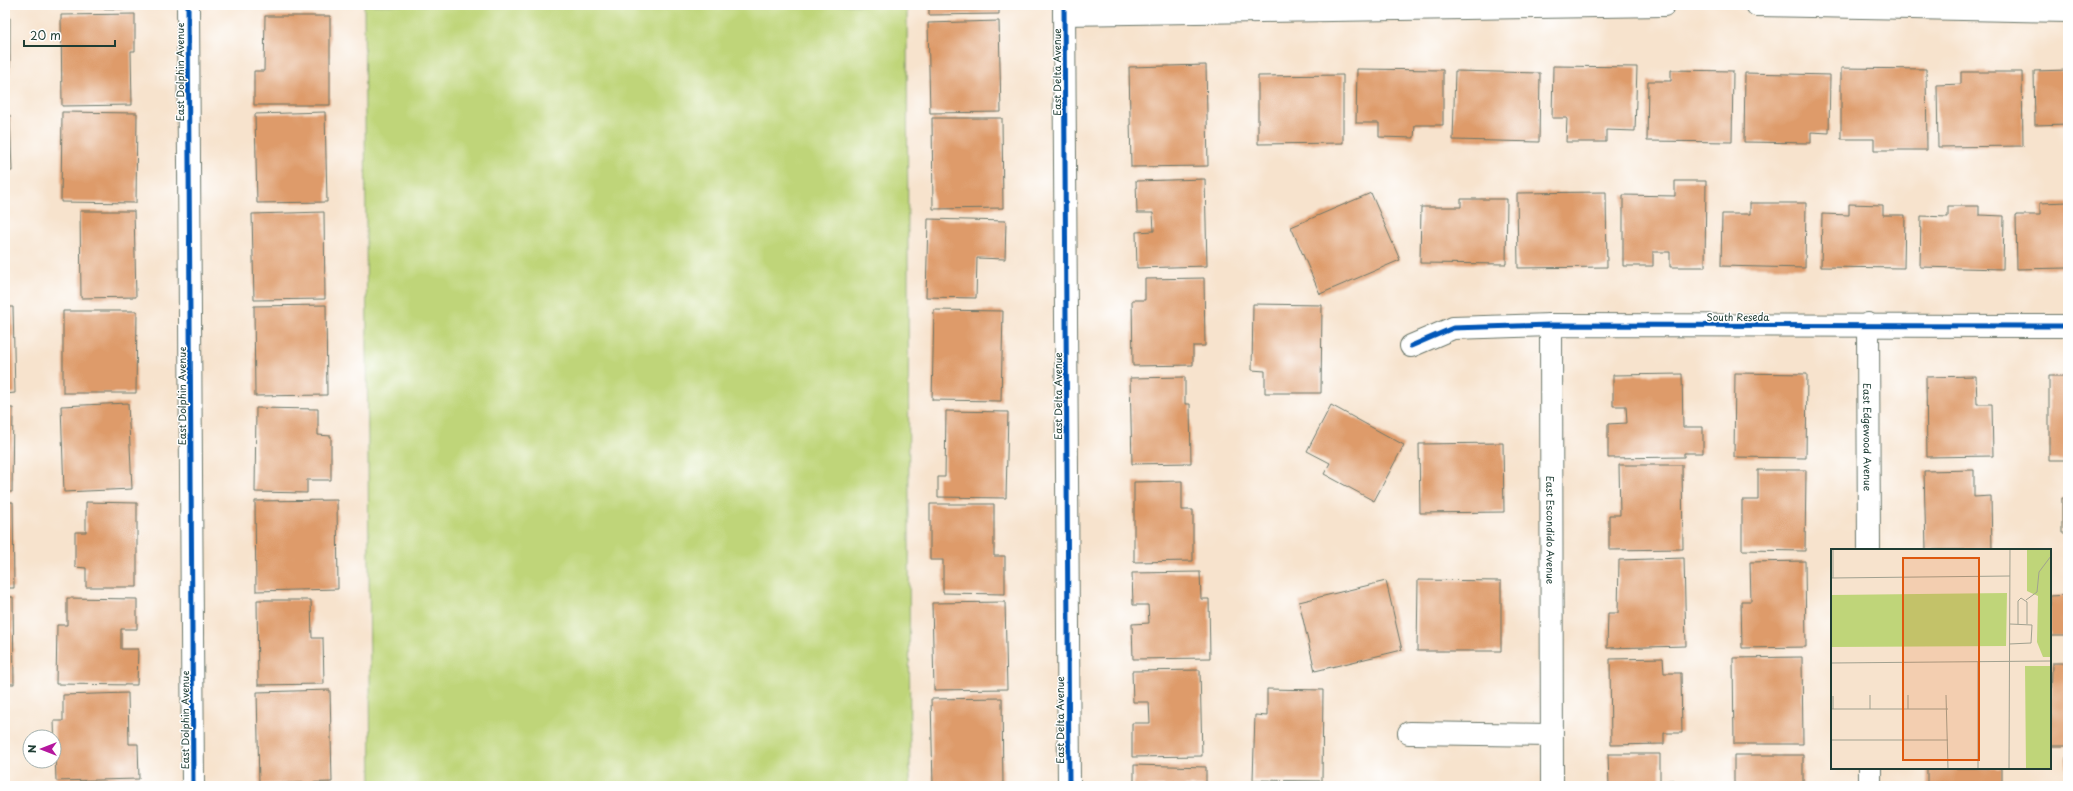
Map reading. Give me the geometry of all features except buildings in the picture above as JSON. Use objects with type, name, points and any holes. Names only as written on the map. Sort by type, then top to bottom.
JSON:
[{"type":"street","name":"East Dolphin Avenue","points":[[188,5],[193,786]]},
{"type":"street","points":[[1064,9],[1664,5]]},
{"type":"street","points":[[1756,5],[2068,11]]},
{"type":"street","name":"East Delta Avenue","points":[[1064,9],[1069,786]]},
{"type":"street","name":"South Reseda","points":[[1411,346],[1453,328],[1551,325],[1868,324],[2068,326]]},
{"type":"street","name":"East Edgewood Avenue","points":[[1868,324],[1869,549]]},
{"type":"street","name":"East Escondido Avenue","points":[[1551,325],[1552,786]]},
{"type":"street","points":[[1409,733],[1551,735]]},
{"type":"street","points":[[1870,769],[1870,786]]},
{"type":"green space","points":[[364,5],[907,5],[910,786],[371,786]]},
{"type":"cycle path","points":[[188,5],[193,786]]},
{"type":"cycle path","points":[[1064,5],[1069,786]]},
{"type":"cycle path","points":[[1411,346],[1453,328],[1551,325],[2068,326]]}]
